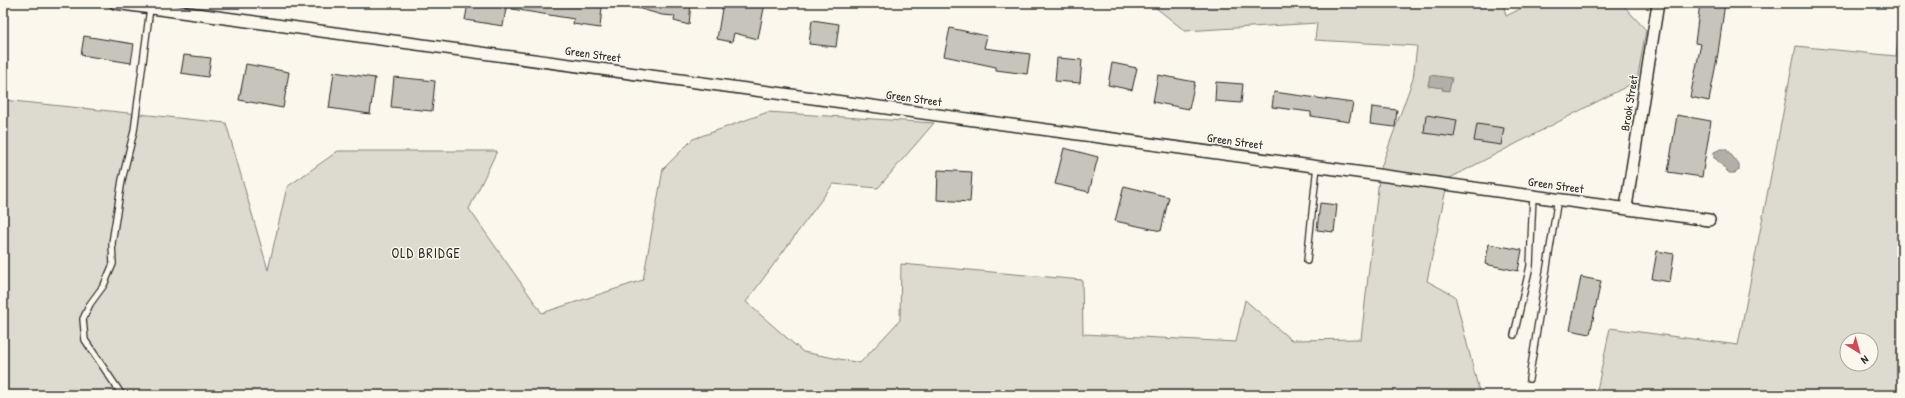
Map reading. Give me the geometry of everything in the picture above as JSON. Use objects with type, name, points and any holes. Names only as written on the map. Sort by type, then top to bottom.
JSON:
[{"type":"street","name":"Green Street","points":[[115,3],[1626,207],[1709,220]]},
{"type":"street","name":"Brook Street","points":[[1626,207],[1658,3]]},
{"type":"lane","points":[[122,395],[85,340],[83,319],[90,304],[104,285],[113,264],[112,243],[122,180],[134,131],[150,8]]},
{"type":"lane","points":[[1307,261],[1317,166]]},
{"type":"lane","points":[[1514,335],[1530,266],[1533,195]]},
{"type":"lane","points":[[1529,379],[1558,198]]},
{"type":"shaded area","points":[[1150,3],[1503,3],[1506,16],[1532,3],[1621,3],[1646,30],[1637,81],[1448,179],[1427,281],[1455,296],[1480,395],[3,395],[3,100],[226,123],[268,270],[287,187],[338,151],[497,151],[469,209],[542,313],[643,280],[663,169],[693,139],[768,112],[934,123],[878,188],[833,184],[746,302],[803,352],[860,363],[900,320],[901,264],[1082,280],[1083,334],[1236,342],[1245,300],[1291,340],[1361,339],[1380,170],[1413,79],[1417,46],[1315,40],[1317,23],[1185,31]]},
{"type":"shaded area","points":[[1902,19],[1902,395],[1596,395],[1610,328],[1738,345],[1796,46],[1896,56]]},
{"type":"shaded area","points":[[1430,75],[1452,78],[1449,91],[1442,90],[1443,88],[1428,86]]},
{"type":"shaded area","points":[[1721,149],[1726,149],[1739,164],[1739,170],[1735,173],[1729,173],[1714,158],[1714,152]]},
{"type":"building","points":[[468,3],[507,3],[503,26],[465,20]]},
{"type":"building","points":[[512,3],[569,3],[602,7],[600,28],[573,24],[574,19],[512,9]]},
{"type":"building","points":[[635,3],[691,3],[689,25],[674,21],[675,16],[662,15],[634,7]]},
{"type":"building","points":[[723,3],[765,3],[758,39],[734,33],[732,42],[717,39]]},
{"type":"building","points":[[1700,3],[1725,3],[1709,101],[1690,97],[1701,44],[1695,43]]},
{"type":"building","points":[[812,20],[839,24],[836,47],[809,44]]},
{"type":"building","points":[[950,28],[987,36],[984,48],[1030,54],[1027,74],[996,70],[996,67],[944,56]]},
{"type":"building","points":[[84,36],[134,44],[131,63],[81,55]]},
{"type":"building","points":[[184,55],[211,58],[208,77],[181,73]]},
{"type":"building","points":[[1057,58],[1082,60],[1080,83],[1055,81]]},
{"type":"building","points":[[1112,63],[1137,68],[1132,90],[1108,85]]},
{"type":"building","points":[[246,64],[289,72],[283,108],[239,100]]},
{"type":"building","points":[[334,72],[375,78],[370,114],[329,108]]},
{"type":"building","points":[[1158,75],[1195,82],[1189,109],[1153,102]]},
{"type":"building","points":[[394,77],[435,81],[432,111],[391,107]]},
{"type":"building","points":[[1216,82],[1243,84],[1241,103],[1215,101]]},
{"type":"building","points":[[1274,92],[1353,103],[1349,122],[1311,116],[1311,112],[1272,107]]},
{"type":"building","points":[[1372,107],[1397,110],[1395,127],[1370,124]]},
{"type":"building","points":[[1426,115],[1457,120],[1454,137],[1424,133]]},
{"type":"building","points":[[1677,115],[1711,121],[1702,177],[1668,172]]},
{"type":"building","points":[[1477,124],[1504,128],[1501,145],[1474,141]]},
{"type":"building","points":[[1064,148],[1098,157],[1089,192],[1055,184]]},
{"type":"building","points":[[938,170],[972,172],[970,202],[937,200]]},
{"type":"building","points":[[1124,186],[1169,197],[1161,231],[1115,221]]},
{"type":"building","points":[[1320,203],[1337,205],[1334,232],[1317,230]]},
{"type":"building","points":[[1489,244],[1522,250],[1518,271],[1485,264]]},
{"type":"building","points":[[1657,251],[1674,254],[1670,282],[1652,279]]},
{"type":"building","points":[[1581,277],[1601,281],[1590,334],[1570,330]]},
{"type":"district","name":"OLD BRIDGE","points":[[426,252]]}]
